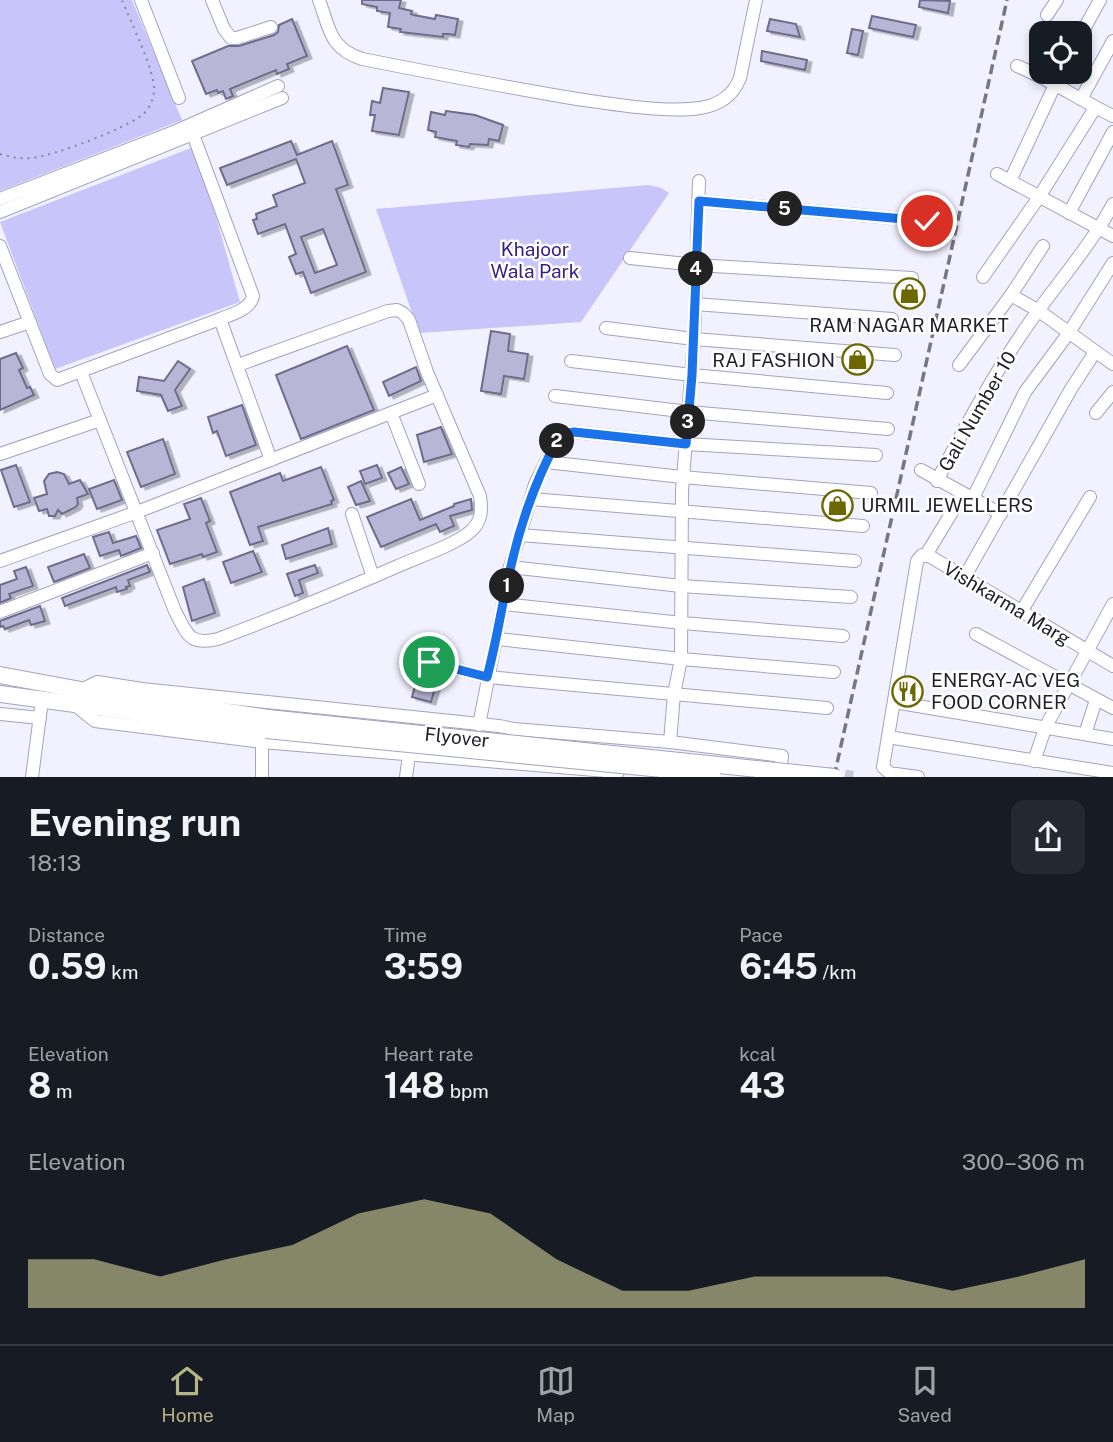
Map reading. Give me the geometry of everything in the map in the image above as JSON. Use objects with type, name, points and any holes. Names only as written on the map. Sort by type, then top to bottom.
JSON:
[{"type":"main road","points":[[0,675],[78,698]]},
{"type":"main road","points":[[0,694],[43,700],[78,698]]},
{"type":"main road","name":"Flyover","points":[[78,698],[279,732],[742,777]]},
{"type":"main road","name":"Flyover","points":[[137,707],[268,718],[834,777]]},
{"type":"street","points":[[141,0],[179,98]]},
{"type":"street","points":[[212,0],[224,29],[232,38],[271,27]]},
{"type":"street","points":[[319,0],[335,42],[348,54],[362,59],[513,89],[600,102],[685,108],[701,108],[721,102],[736,88],[756,0]]},
{"type":"street","points":[[1047,15],[1056,0]]},
{"type":"street","points":[[1088,21],[1100,0]]},
{"type":"street","points":[[1081,99],[1113,41]]},
{"type":"street","points":[[1017,66],[1029,69]]},
{"type":"street","points":[[1010,181],[1055,84]]},
{"type":"street","points":[[1065,84],[1095,108],[1112,113]]},
{"type":"street","points":[[0,212],[280,92]]},
{"type":"street","points":[[983,277],[1039,197],[1095,108]]},
{"type":"street","points":[[0,199],[191,131]]},
{"type":"street","points":[[0,246],[53,379],[62,379],[81,372],[246,307],[253,296],[191,131]]},
{"type":"street","points":[[1069,213],[1113,132]]},
{"type":"street","points":[[997,174],[1113,236]]},
{"type":"street","points":[[670,742],[674,694],[681,659],[682,477],[692,375],[699,181]]},
{"type":"street","points":[[699,201],[927,221]]},
{"type":"street","name":"Gali Number 10","points":[[937,481],[962,432],[1024,331],[1099,229],[1113,204]]},
{"type":"street","points":[[959,365],[1011,295],[1043,246]]},
{"type":"street","points":[[630,258],[696,265],[912,278]]},
{"type":"street","points":[[926,555],[968,497],[1025,392],[1068,334],[1113,263]]},
{"type":"street","points":[[1011,295],[1039,311],[1113,364]]},
{"type":"street","points":[[695,304],[892,319]]},
{"type":"street","points":[[81,372],[175,611],[193,640],[204,642],[310,604],[435,550],[471,531],[482,512],[480,496],[409,320],[403,313],[397,310],[376,315],[238,365]]},
{"type":"street","points":[[220,319],[271,460]]},
{"type":"street","points":[[0,332],[30,322]]},
{"type":"street","points":[[606,328],[694,339],[895,355]]},
{"type":"street","points":[[964,578],[1071,389],[1096,352]]},
{"type":"street","points":[[571,361],[887,393]]},
{"type":"street","points":[[1096,413],[1113,392]]},
{"type":"street","points":[[0,561],[137,512],[437,395]]},
{"type":"street","points":[[555,396],[689,412],[888,429]]},
{"type":"street","points":[[391,412],[419,484]]},
{"type":"street","points":[[0,454],[100,420]]},
{"type":"street","points":[[479,725],[510,567],[531,499],[558,439],[564,434],[574,432],[686,444],[876,455]]},
{"type":"street","points":[[546,463],[871,493]]},
{"type":"street","points":[[921,470],[1001,514]]},
{"type":"street","points":[[1021,612],[1090,497]]},
{"type":"street","points":[[531,499],[863,526]]},
{"type":"street","points":[[352,514],[373,577]]},
{"type":"street","points":[[520,535],[855,561]]},
{"type":"street","points":[[0,612],[153,553]]},
{"type":"street","name":"Vishkarma Marg","points":[[893,776],[883,767],[917,561],[922,555],[1113,666]]},
{"type":"street","points":[[510,567],[681,586],[851,597]]},
{"type":"street","points":[[504,604],[682,624],[843,636]]},
{"type":"street","points":[[1034,761],[1046,726],[1113,604]]},
{"type":"street","points":[[976,634],[1113,708]]},
{"type":"street","points":[[498,639],[834,672]]},
{"type":"street","points":[[429,662],[487,677],[827,708]]},
{"type":"street","points":[[675,777],[601,774],[262,742],[96,720],[78,698],[97,682],[514,729],[670,742],[782,756],[780,777]]},
{"type":"street","points":[[32,777],[43,700]]},
{"type":"street","points":[[1085,734],[1096,700]]},
{"type":"street","points":[[894,702],[1113,739]]},
{"type":"street","points":[[0,714],[40,718]]},
{"type":"street","points":[[496,762],[499,726]]},
{"type":"street","points":[[509,764],[530,753],[725,766],[530,742],[520,739],[514,729]]},
{"type":"street","points":[[888,737],[1113,773]]},
{"type":"street","points":[[262,742],[262,777]]},
{"type":"street","points":[[406,777],[409,755]]},
{"type":"street","points":[[893,776],[918,777]]},
{"type":"path","points":[[0,154],[13,158],[46,155],[117,129],[144,115],[154,91],[151,72],[122,0]]},
{"type":"green space","points":[[0,0],[132,0],[182,120],[0,191]]},
{"type":"green space","points":[[196,146],[240,302],[55,369],[0,222]]},
{"type":"green space","name":"Khajoor Wala Park","points":[[648,185],[669,193],[581,322],[419,333],[376,209]]},
{"type":"building","points":[[362,0],[401,0],[399,8],[412,11],[411,14],[435,19],[436,15],[458,19],[455,35],[443,34],[443,37],[400,32],[401,29],[388,27],[390,13],[377,11],[377,7],[362,4]]},
{"type":"building","points":[[920,0],[950,1],[948,13],[919,7]]},
{"type":"building","points":[[872,16],[916,25],[913,37],[869,28]]},
{"type":"building","points":[[292,19],[307,56],[287,64],[289,69],[277,74],[276,70],[230,89],[233,96],[226,99],[223,91],[206,94],[192,61],[228,46],[239,46],[274,35],[278,32],[279,25]]},
{"type":"building","points":[[770,19],[796,24],[800,37],[767,31]]},
{"type":"building","points":[[852,29],[863,31],[858,55],[847,53]]},
{"type":"building","points":[[762,51],[807,60],[805,70],[761,61]]},
{"type":"building","points":[[383,88],[409,92],[399,135],[372,131],[375,115],[370,115],[372,101],[380,103]]},
{"type":"building","points":[[446,111],[475,115],[503,125],[499,141],[489,139],[488,145],[470,144],[469,147],[456,145],[457,141],[435,137],[436,132],[428,130],[431,112],[445,115]]},
{"type":"building","points":[[291,141],[297,155],[332,141],[348,185],[336,189],[366,272],[311,293],[303,272],[296,274],[289,257],[296,254],[285,224],[258,234],[253,220],[257,219],[256,214],[277,206],[273,195],[305,183],[296,159],[227,185],[220,168]],"holes":[[[323,229],[337,265],[315,273],[301,237]]]},
{"type":"building","points":[[491,331],[510,334],[508,351],[528,354],[524,379],[504,376],[501,394],[481,391]]},
{"type":"building","points":[[347,346],[374,410],[301,439],[276,375]]},
{"type":"building","points":[[16,353],[23,368],[19,370],[27,388],[30,387],[34,395],[0,410],[0,359]]},
{"type":"building","points":[[178,361],[190,369],[175,390],[182,406],[168,411],[161,395],[137,391],[139,377],[164,381]]},
{"type":"building","points":[[416,367],[421,381],[389,396],[383,382]]},
{"type":"building","points":[[242,405],[256,445],[226,456],[217,431],[213,433],[208,417]]},
{"type":"building","points":[[441,427],[452,454],[424,462],[417,435]]},
{"type":"building","points":[[163,439],[175,474],[141,487],[127,452]]},
{"type":"building","points":[[16,465],[30,502],[14,507],[1,470]]},
{"type":"building","points":[[377,465],[382,478],[365,484],[360,471]]},
{"type":"building","points":[[321,467],[334,500],[331,501],[332,504],[258,527],[263,541],[250,545],[230,492],[280,473],[283,481]]},
{"type":"building","points":[[401,467],[409,484],[396,489],[388,473]]},
{"type":"building","points":[[49,474],[64,474],[69,484],[80,480],[88,494],[77,498],[76,507],[62,514],[58,510],[55,516],[49,516],[47,509],[39,511],[34,498],[47,494],[44,481]]},
{"type":"building","points":[[114,480],[122,500],[97,509],[89,489]]},
{"type":"building","points":[[361,481],[370,501],[356,505],[348,487]]},
{"type":"building","points":[[201,498],[210,521],[206,523],[217,552],[170,564],[157,530],[190,519],[184,504]]},
{"type":"building","points":[[411,499],[420,520],[471,499],[472,510],[450,516],[454,526],[440,532],[436,524],[381,547],[367,517]]},
{"type":"building","points":[[328,528],[332,544],[286,559],[282,545]]},
{"type":"building","points":[[109,532],[113,543],[136,536],[141,548],[121,556],[119,550],[100,556],[93,537]]},
{"type":"building","points":[[253,551],[262,572],[231,583],[223,562]]},
{"type":"building","points":[[84,554],[90,568],[54,582],[48,567]]},
{"type":"building","points":[[147,565],[150,572],[128,580],[130,586],[126,587],[127,589],[117,592],[116,587],[65,606],[62,598]]},
{"type":"building","points":[[315,565],[318,573],[299,580],[303,593],[295,596],[287,574]]},
{"type":"building","points":[[26,567],[33,586],[9,594],[11,598],[0,603],[0,585],[17,579],[14,571]]},
{"type":"building","points":[[204,579],[215,613],[192,621],[183,587]]},
{"type":"building","points":[[40,606],[45,621],[31,625],[29,620],[5,629],[0,627],[0,621]]},
{"type":"building","points":[[421,665],[426,670],[439,674],[431,702],[412,697]]},
{"type":"tunnel","points":[[827,773],[853,777]]},
{"type":"railway","points":[[834,777],[1007,0]]},
{"type":"place","name":"RAM NAGAR MARKET","points":[[909,294]]},
{"type":"place","name":"RAJ FASHION","points":[[858,360]]},
{"type":"place","name":"URMIL JEWELLERS","points":[[838,505]]},
{"type":"place","name":"ENERGY-AC VEG FOOD CORNER","points":[[908,691]]},
{"type":"route","points":[[429,662],[487,677],[498,639],[510,567],[535,484],[558,439],[564,434],[574,432],[686,444],[692,375],[699,201],[927,221]]}]
